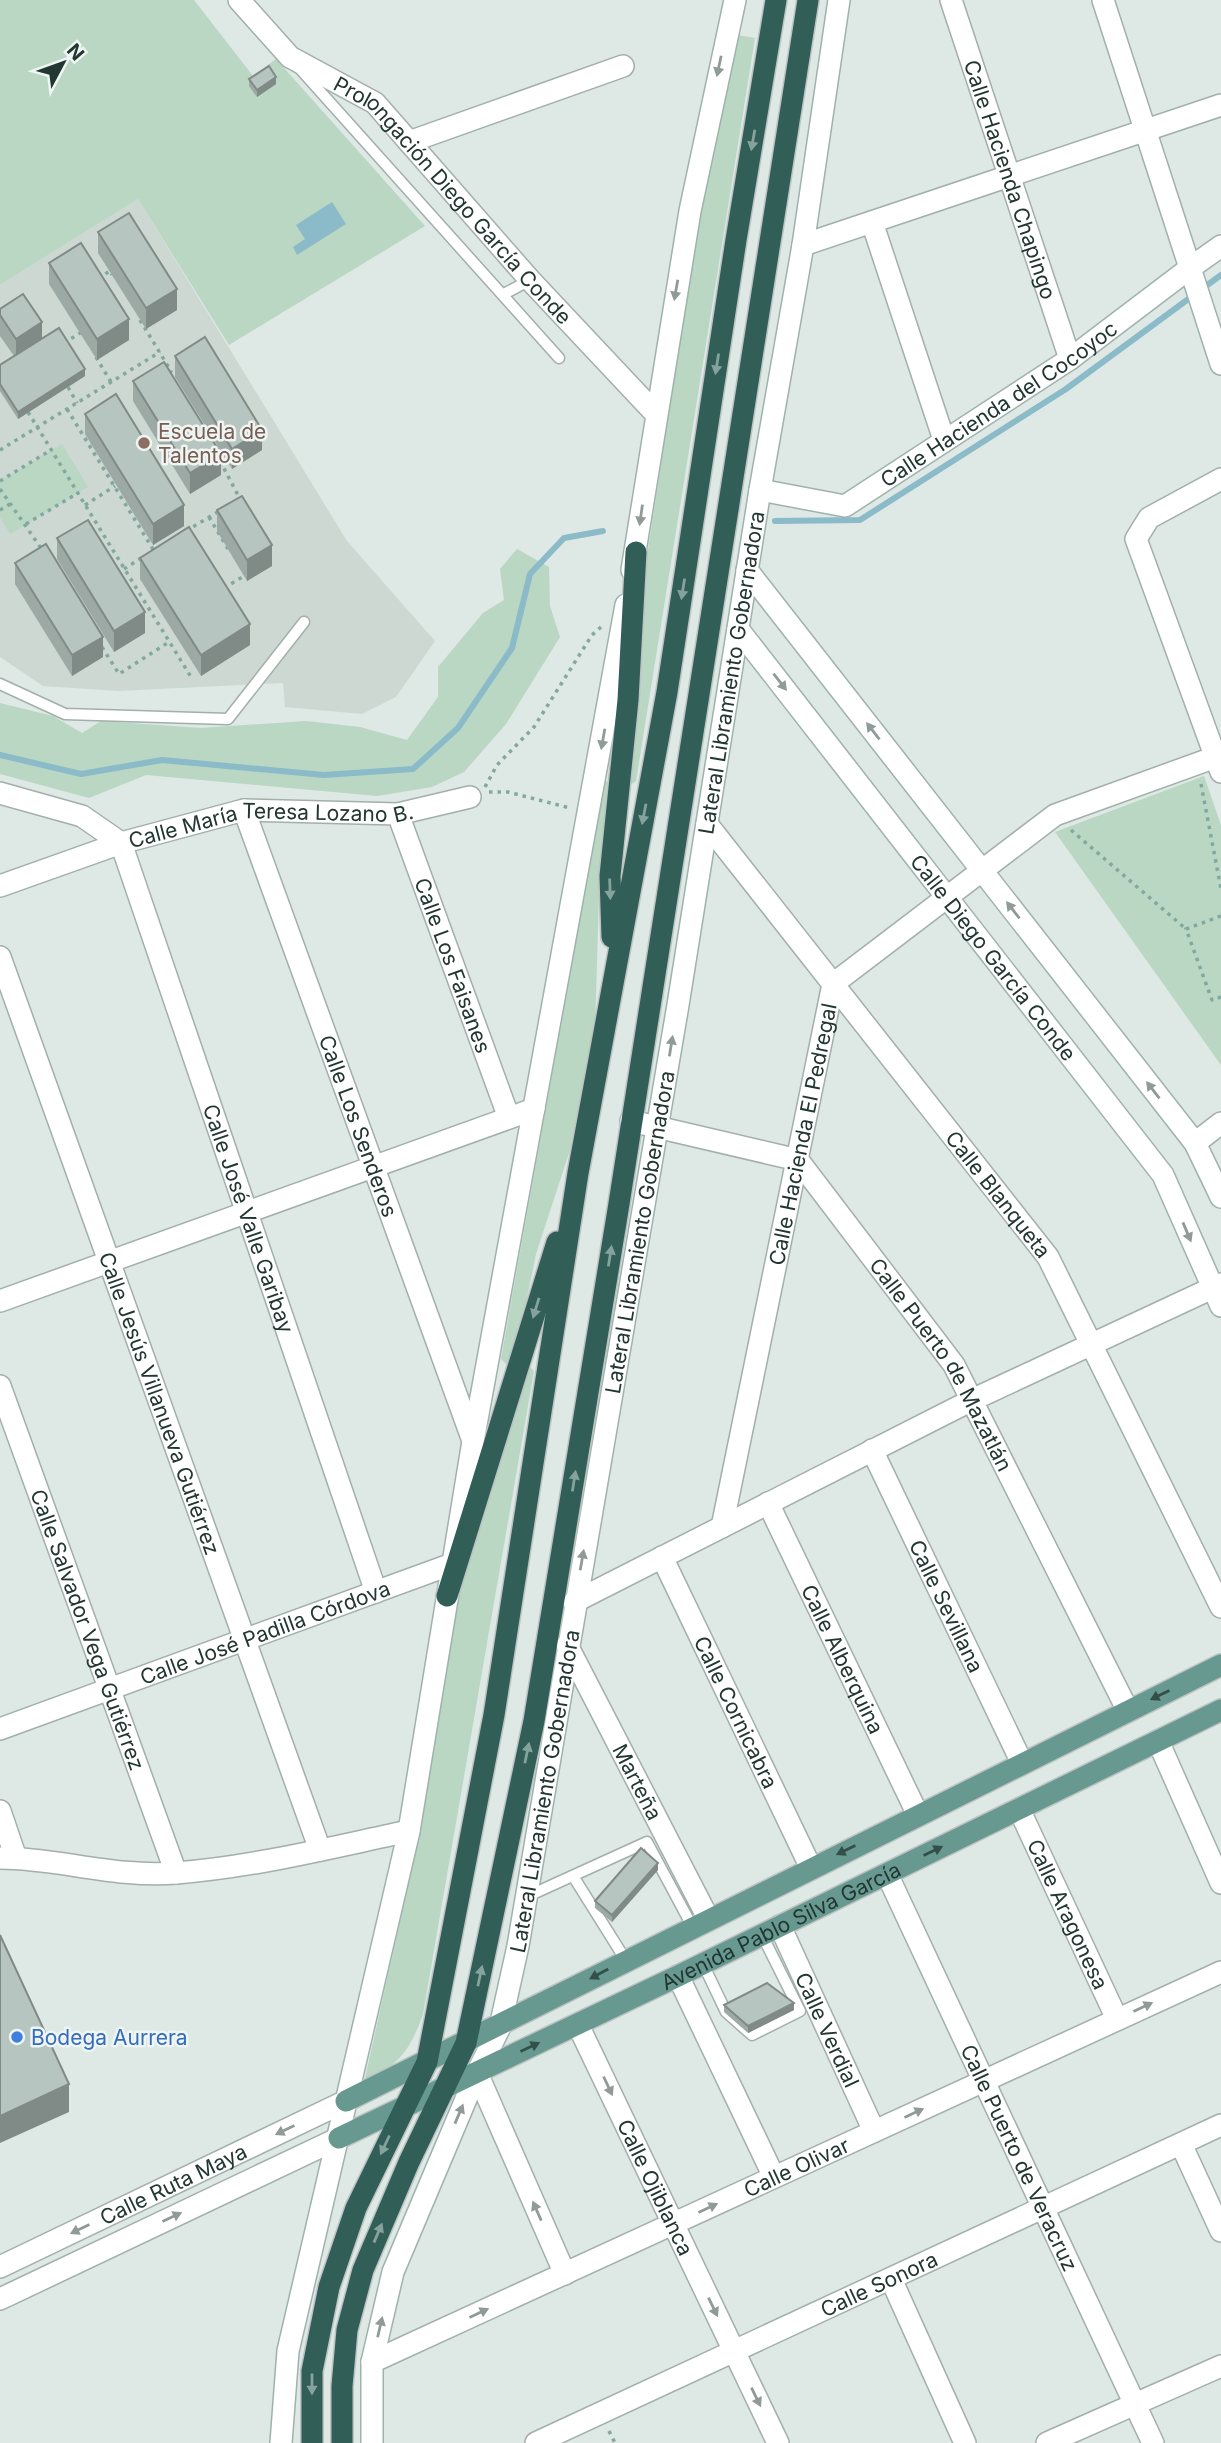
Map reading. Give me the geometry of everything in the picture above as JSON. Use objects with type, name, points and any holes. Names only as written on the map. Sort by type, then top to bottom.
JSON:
[{"type":"highway","points":[[312,2443],[312,2371],[328,2287],[356,2208],[402,2108],[427,2062],[494,1715],[578,1173],[667,692],[736,240],[776,0]]},
{"type":"highway","points":[[342,2443],[341,2386],[347,2330],[363,2270],[409,2161],[466,2043],[534,1721],[808,0]]},
{"type":"highway","points":[[613,987],[610,876],[628,700],[636,552]]},
{"type":"highway","points":[[447,1596],[578,1173]]},
{"type":"main road","name":"Avenida Pablo Silva García","points":[[346,2101],[500,2027],[625,1959],[1221,1665]]},
{"type":"main road","name":"Avenida Pablo Silva García","points":[[339,2138],[578,2025],[1221,1710]]},
{"type":"street","name":"Prolongación Diego García Conde","points":[[239,0],[290,57],[375,103],[530,279],[655,413]]},
{"type":"street","points":[[281,2443],[288,2351],[409,1831],[473,1441],[636,552],[655,413],[690,211],[735,0]]},
{"type":"street","name":"Lateral Libramiento Gobernadora","points":[[372,2443],[372,2362],[393,2272],[477,2073],[500,2027],[526,1897],[567,1645],[658,1126],[760,490],[803,246],[839,0]]},
{"type":"street","name":"Calle Hacienda Chapingo","points":[[951,0],[1070,359]]},
{"type":"street","points":[[1103,0],[1221,364]]},
{"type":"street","points":[[409,142],[623,66]]},
{"type":"street","points":[[803,246],[1221,105]]},
{"type":"street","points":[[872,222],[944,440]]},
{"type":"street","name":"Calle Hacienda del Cocoyoc","points":[[760,490],[845,506],[1192,276],[1221,246]]},
{"type":"street","points":[[1214,762],[1136,539],[1149,518],[1221,479]]},
{"type":"street","points":[[747,570],[1195,1143],[1221,1197]]},
{"type":"street","name":"Calle Diego García Conde","points":[[738,629],[1163,1175],[1218,1292]]},
{"type":"street","name":"Calle Hacienda El Pedregal","points":[[722,1527],[833,984],[1055,815],[1214,762]]},
{"type":"street","name":"Calle María Teresa Lozano B.","points":[[0,793],[82,816],[121,843],[244,810],[398,814],[470,797]]},
{"type":"street","name":"Calle Los Senderos","points":[[244,810],[473,1441]]},
{"type":"street","name":"Calle Los Faisanes","points":[[398,814],[509,1118]]},
{"type":"street","name":"Calle Blanqueta","points":[[707,824],[1048,1257],[1221,1607]]},
{"type":"street","points":[[0,886],[121,843]]},
{"type":"street","name":"Calle José Valle Garibay","points":[[121,843],[376,1592]]},
{"type":"street","name":"Calle Jesús Villanueva Gutiérrez","points":[[0,957],[320,1850]]},
{"type":"street","points":[[0,1301],[534,1109]]},
{"type":"street","points":[[631,1121],[798,1160]]},
{"type":"street","points":[[1195,1143],[1221,1124]]},
{"type":"street","name":"Calle Puerto de Mazatlán","points":[[798,1160],[954,1365],[1128,1711]]},
{"type":"street","points":[[575,1602],[972,1399],[1091,1344],[1218,1292]]},
{"type":"street","name":"Calle Salvador Vega Gutiérrez","points":[[0,1386],[176,1873]]},
{"type":"street","name":"Calle Sevillana","points":[[872,1450],[1022,1763]]},
{"type":"street","name":"Calle Alberquina","points":[[768,1503],[918,1815]]},
{"type":"street","name":"Calle Cornicabra","points":[[662,1557],[811,1868]]},
{"type":"street","name":"Calle José Padilla Córdova","points":[[0,1730],[452,1564]]},
{"type":"street","name":"Marteña","points":[[567,1645],[700,1922]]},
{"type":"street","points":[[1158,1741],[1221,1883]]},
{"type":"street","name":"Calle Aragonesa","points":[[1019,1809],[1117,2020]]},
{"type":"street","points":[[0,1811],[8,1858],[100,1872],[176,1873],[320,1850],[409,1831]]},
{"type":"street","name":"Calle Puerto de Veracruz","points":[[887,1874],[1153,2443]]},
{"type":"street","name":"Calle Verdial","points":[[771,1931],[874,2131]]},
{"type":"street","name":"Calle Olivar","points":[[372,2362],[1221,1972]]},
{"type":"street","points":[[678,1976],[774,2177]]},
{"type":"street","name":"Calle Ojiblanca","points":[[578,2025],[779,2443]]},
{"type":"street","points":[[477,2073],[565,2274]]},
{"type":"street","name":"Calle Ruta Maya","points":[[0,2267],[346,2101]]},
{"type":"street","name":"Calle Sonora","points":[[536,2443],[1221,2125]]},
{"type":"street","name":"Calle Ruta Maya","points":[[0,2299],[339,2138]]},
{"type":"street","points":[[1181,2144],[1221,2231]]},
{"type":"street","points":[[891,2278],[965,2443]]},
{"type":"street","points":[[1047,2443],[1221,2366]]},
{"type":"lane","points":[[290,57],[559,358]]},
{"type":"lane","points":[[504,295],[530,279]]},
{"type":"lane","points":[[0,684],[65,714],[228,719],[304,622]]},
{"type":"lane","points":[[526,1897],[647,1842],[700,1922]]},
{"type":"lane","points":[[573,1876],[625,1959]]},
{"type":"lane","points":[[703,1964],[726,2012],[752,2035],[800,2011],[771,1931]]},
{"type":"path","points":[[92,282],[110,271],[117,283]]},
{"type":"path","points":[[138,317],[171,371],[166,374],[173,385]]},
{"type":"path","points":[[64,343],[80,333],[86,342]]},
{"type":"path","points":[[92,351],[111,382]]},
{"type":"path","points":[[0,450],[160,352]]},
{"type":"path","points":[[68,387],[77,403]]},
{"type":"path","points":[[67,409],[154,551]]},
{"type":"path","points":[[28,412],[191,677]]},
{"type":"path","points":[[0,481],[51,450]]},
{"type":"path","points":[[177,537],[242,498],[214,453]]},
{"type":"path","points":[[85,505],[115,486]]},
{"type":"path","points":[[0,489],[48,559]]},
{"type":"path","points":[[26,524],[78,493]]},
{"type":"path","points":[[0,510],[11,504]]},
{"type":"path","points":[[209,517],[231,554]]},
{"type":"path","points":[[124,569],[166,544]]},
{"type":"path","points":[[224,588],[244,576],[238,565]]},
{"type":"path","points":[[217,576],[231,598]]},
{"type":"path","points":[[590,813],[509,792],[482,792],[497,765],[534,727],[592,635],[602,626]]},
{"type":"path","points":[[97,640],[119,674],[169,642]]},
{"type":"path","points":[[1214,762],[1221,889]]},
{"type":"path","points":[[1055,815],[1186,929],[1212,1000],[1221,997]]},
{"type":"path","points":[[1186,929],[1221,916]]},
{"type":"shaded area","name":"Escuela de Talentos","points":[[138,199],[347,541],[435,641],[396,697],[362,714],[285,707],[283,683],[119,691],[43,686],[0,657],[0,285]]},
{"type":"green space","points":[[0,0],[194,0],[253,76],[276,59],[425,226],[229,345],[138,199],[0,285]]},
{"type":"green space","points":[[737,35],[755,38],[636,781],[629,786],[625,779],[640,688],[645,570],[699,212]]},
{"type":"green space","points":[[62,444],[88,487],[10,534],[0,517],[0,481]]},
{"type":"green space","points":[[517,549],[549,567],[550,606],[560,637],[506,724],[464,772],[432,787],[377,796],[146,775],[89,798],[0,774],[0,703],[53,716],[82,733],[101,721],[201,728],[306,721],[360,727],[407,740],[438,697],[438,667],[483,613],[504,600],[500,569]]},
{"type":"green space","points":[[1204,776],[1221,825],[1221,1065],[1055,832]]},
{"type":"green space","points":[[609,780],[614,785],[599,895],[595,1030],[570,1150],[536,1254],[514,1362],[507,1365],[501,1359],[604,783]]},
{"type":"green space","points":[[528,1365],[534,1371],[423,2014],[402,2055],[395,2063],[364,2083],[420,1831],[458,1594]]},
{"type":"water","points":[[332,202],[346,224],[297,255],[293,247],[305,239],[296,225]]},
{"type":"building","points":[[269,66],[276,77],[257,90],[249,79]]},
{"type":"building","points":[[129,213],[177,289],[146,308],[98,232]]},
{"type":"building","points":[[81,243],[129,319],[97,339],[49,263]]},
{"type":"building","points":[[23,294],[42,322],[16,339],[0,315],[0,309]]},
{"type":"building","points":[[59,328],[85,369],[18,412],[0,384],[0,365]]},
{"type":"building","points":[[205,337],[262,430],[232,449],[175,356]]},
{"type":"building","points":[[164,362],[221,454],[190,473],[133,381]]},
{"type":"building","points":[[116,394],[184,505],[153,524],[85,414]]},
{"type":"building","points":[[242,496],[272,545],[247,560],[217,510]]},
{"type":"building","points":[[88,520],[145,612],[114,631],[57,538]]},
{"type":"building","points":[[189,527],[250,624],[201,655],[140,558]]},
{"type":"building","points":[[46,544],[103,637],[72,655],[15,563]]},
{"type":"building","points":[[641,1848],[658,1863],[612,1915],[595,1901]]},
{"type":"building","name":"Bodega Aurrera","points":[[0,1935],[69,2084],[0,2116]]},
{"type":"building","points":[[767,1983],[794,2003],[748,2026],[724,2005]]},
{"type":"waterway","points":[[775,521],[860,520],[1066,389],[1221,275]]},
{"type":"waterway","points":[[0,755],[81,774],[162,760],[324,775],[413,769],[458,728],[512,648],[530,574],[564,538],[603,531]]},
{"type":"place","name":"Escuela de Talentos","points":[[144,443]]},
{"type":"place","name":"Bodega Aurrera","points":[[17,2037]]}]
